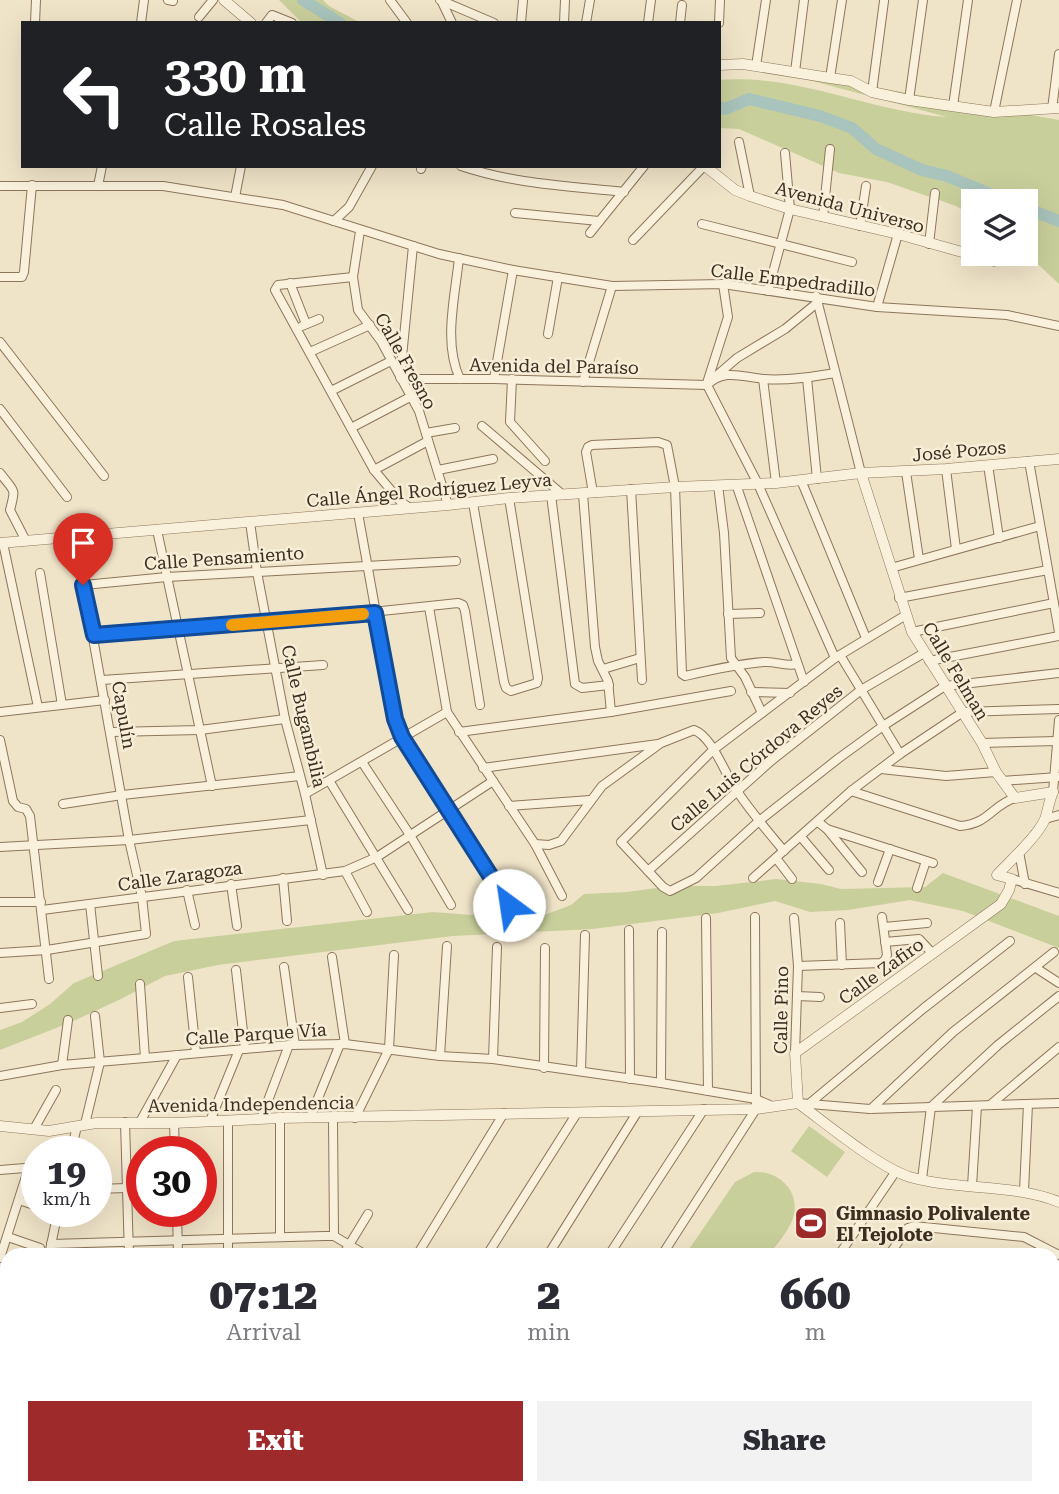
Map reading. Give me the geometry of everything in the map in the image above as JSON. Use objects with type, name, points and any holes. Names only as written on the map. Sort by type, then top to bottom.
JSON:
[{"type":"street","points":[[35,21],[36,0]]},
{"type":"street","points":[[141,21],[144,0]]},
{"type":"street","points":[[199,17],[213,0]]},
{"type":"street","points":[[390,0],[406,21]]},
{"type":"street","points":[[521,21],[523,0]]},
{"type":"street","points":[[564,21],[565,0]]},
{"type":"street","points":[[586,21],[590,0]]},
{"type":"street","points":[[648,21],[651,0]]},
{"type":"street","points":[[719,21],[720,0]]},
{"type":"street","points":[[756,66],[766,0]]},
{"type":"street","points":[[795,72],[804,0]]},
{"type":"street","points":[[830,78],[842,0]]},
{"type":"street","points":[[909,100],[923,0]]},
{"type":"street","points":[[953,106],[968,0]]},
{"type":"street","points":[[994,112],[1017,0]]},
{"type":"street","points":[[442,1],[451,21]]},
{"type":"street","points":[[442,1],[489,21]]},
{"type":"street","points":[[872,92],[884,1]]},
{"type":"street","points":[[228,2],[249,21]]},
{"type":"street","points":[[680,21],[682,5]]},
{"type":"street","points":[[721,65],[743,64],[851,81],[872,92],[994,112],[1056,108],[1059,54]]},
{"type":"street","points":[[739,142],[750,196]]},
{"type":"street","points":[[823,217],[830,149]]},
{"type":"street","points":[[768,290],[790,209],[785,153]]},
{"type":"street","points":[[98,186],[102,168]]},
{"type":"street","points":[[235,197],[241,168]]},
{"type":"street","points":[[334,221],[349,207],[371,168]]},
{"type":"street","points":[[590,233],[642,168]]},
{"type":"street","points":[[633,240],[703,168]]},
{"type":"street","name":"Avenida Universo","points":[[708,168],[735,190],[750,196],[790,209],[961,251]]},
{"type":"street","points":[[487,171],[524,182],[624,192]]},
{"type":"street","name":"Calle Empedradillo","points":[[0,186],[163,186],[283,205],[360,231],[513,271],[611,286],[723,284],[877,307],[1007,315],[1059,326]]},
{"type":"street","points":[[0,277],[22,277],[32,186]]},
{"type":"street","points":[[860,226],[866,186]]},
{"type":"street","points":[[929,244],[934,192]]},
{"type":"street","points":[[515,212],[599,221]]},
{"type":"street","points":[[702,225],[852,262]]},
{"type":"street","name":"Calle Fresno","points":[[360,231],[353,277],[358,310],[370,325],[412,396],[448,505]]},
{"type":"street","points":[[877,307],[898,234]]},
{"type":"street","points":[[400,378],[413,246]]},
{"type":"street","points":[[459,258],[450,349],[460,379]]},
{"type":"street","points":[[494,379],[513,271]]},
{"type":"street","points":[[353,277],[290,283],[278,285],[275,290],[374,470],[400,501],[410,508]]},
{"type":"street","points":[[548,334],[558,277]]},
{"type":"street","points":[[290,283],[306,324]]},
{"type":"street","points":[[723,284],[728,317],[707,385],[758,484],[837,657],[861,690],[900,754]]},
{"type":"street","points":[[583,382],[611,286]]},
{"type":"street","points":[[707,385],[737,358],[785,329],[816,299],[860,473]]},
{"type":"street","points":[[297,328],[319,319]]},
{"type":"street","points":[[310,352],[370,325]]},
{"type":"street","points":[[0,342],[104,475]]},
{"type":"street","points":[[331,391],[391,360]]},
{"type":"street","points":[[715,377],[749,375],[763,379],[807,378],[835,373]]},
{"type":"street","name":"Avenida del Paraíso","points":[[400,378],[707,385]]},
{"type":"street","points":[[807,378],[817,479]]},
{"type":"street","points":[[512,379],[510,422],[545,461]]},
{"type":"street","points":[[763,379],[776,483]]},
{"type":"street","points":[[351,428],[412,396]]},
{"type":"street","points":[[0,409],[68,497]]},
{"type":"street","points":[[482,426],[564,495]]},
{"type":"street","points":[[374,470],[427,437],[456,428]]},
{"type":"street","points":[[611,712],[609,685],[595,647],[586,452],[592,445],[658,442],[667,445],[675,486],[682,674],[685,676],[761,662],[797,664]]},
{"type":"street","points":[[438,470],[493,459]]},
{"type":"street","name":"José Pozos","points":[[860,473],[1059,459]]},
{"type":"street","points":[[1029,461],[1059,634]]},
{"type":"street","points":[[988,465],[999,538]]},
{"type":"street","points":[[946,469],[956,549]]},
{"type":"street","points":[[905,471],[919,559]]},
{"type":"street","points":[[0,473],[14,491],[10,510],[26,541]]},
{"type":"street","name":"Calle Ángel Rodríguez Leyva","points":[[2,543],[509,498],[675,486],[776,483],[860,473]]},
{"type":"street","name":"Calle Felman","points":[[860,473],[912,632],[1015,798]]},
{"type":"street","points":[[801,480],[866,638]]},
{"type":"street","points":[[736,484],[804,682]]},
{"type":"street","points":[[718,485],[724,533],[731,658],[745,677],[762,713]]},
{"type":"street","points":[[631,489],[642,680]]},
{"type":"street","points":[[551,495],[575,684],[582,688],[609,685]]},
{"type":"street","points":[[473,503],[506,688],[510,691],[537,683],[537,678],[509,498]]},
{"type":"street","points":[[358,513],[395,719],[402,737],[509,905]]},
{"type":"street","name":"Calle Bugambilia","points":[[250,522],[285,719],[323,875]]},
{"type":"street","points":[[891,568],[1040,526]]},
{"type":"street","points":[[157,530],[212,786]]},
{"type":"street","name":"Capulín","points":[[75,537],[129,840],[142,897],[146,934],[95,944]]},
{"type":"street","points":[[2,543],[38,708]]},
{"type":"street","name":"Calle Pensamiento","points":[[83,585],[366,564],[456,561]]},
{"type":"street","points":[[900,598],[1048,570]]},
{"type":"street","points":[[40,573],[62,705]]},
{"type":"street","points":[[94,635],[267,623],[458,603],[463,605],[480,705]]},
{"type":"street","points":[[912,632],[1054,603]]},
{"type":"street","points":[[429,607],[447,712],[535,844],[562,896]]},
{"type":"street","points":[[728,614],[760,613]]},
{"type":"street","points":[[906,615],[837,657],[713,750],[621,842],[663,887],[670,891],[696,878],[759,821],[883,726],[945,686],[1059,673]]},
{"type":"street","name":"Calle Luis Córdova Reyes","points":[[648,871],[736,790],[861,690],[927,657],[1059,634]]},
{"type":"street","points":[[603,669],[640,658]]},
{"type":"street","points":[[102,680],[323,666]]},
{"type":"street","points":[[459,733],[611,712],[731,691]]},
{"type":"street","points":[[751,692],[790,694]]},
{"type":"street","points":[[0,712],[105,700]]},
{"type":"street","points":[[752,878],[851,791],[963,712],[1059,709]]},
{"type":"street","points":[[305,794],[330,782],[447,712]]},
{"type":"street","points":[[111,732],[200,730],[285,719]]},
{"type":"street","points":[[1059,720],[1056,777],[1045,819],[997,875],[1059,893]]},
{"type":"street","points":[[484,768],[661,743],[694,730],[701,732],[736,790],[784,851]]},
{"type":"street","points":[[0,740],[13,801],[18,807],[26,809],[30,816],[49,979]]},
{"type":"street","points":[[982,743],[1057,741]]},
{"type":"street","points":[[535,844],[549,845],[561,841],[590,800],[621,771],[661,743]]},
{"type":"street","points":[[362,762],[410,835],[451,905]]},
{"type":"street","points":[[881,769],[946,776],[1056,777]]},
{"type":"street","points":[[63,804],[300,776]]},
{"type":"street","name":"Calle Zaragoza","points":[[0,902],[41,906],[90,904],[345,871],[377,857],[493,781]]},
{"type":"street","points":[[330,782],[408,910]]},
{"type":"street","points":[[851,791],[960,826],[985,820],[1007,800],[1053,792]]},
{"type":"street","points":[[509,806],[590,800]]},
{"type":"street","points":[[1045,819],[1059,815]]},
{"type":"street","points":[[0,848],[129,840],[311,820]]},
{"type":"street","points":[[818,822],[827,829],[862,872]]},
{"type":"street","points":[[827,829],[930,862],[917,888]]},
{"type":"street","points":[[801,837],[829,870]]},
{"type":"street","points":[[878,882],[890,849]]},
{"type":"street","points":[[1019,852],[1025,884]]},
{"type":"street","points":[[776,858],[792,879]]},
{"type":"street","points":[[345,871],[367,912]]},
{"type":"street","points":[[284,878],[287,921]]},
{"type":"street","name":"Calle Zafiro","points":[[794,1053],[1001,904],[1012,879]]},
{"type":"street","points":[[231,884],[237,926]]},
{"type":"street","points":[[187,890],[195,925]]},
{"type":"street","points":[[90,904],[99,976]]},
{"type":"street","points":[[666,1248],[756,1103],[755,917]]},
{"type":"street","points":[[798,966],[881,963],[887,955],[883,917]]},
{"type":"street","name":"Calle Pino","points":[[794,918],[798,966],[794,1053],[798,1103]]},
{"type":"street","points":[[706,919],[708,1091]]},
{"type":"street","points":[[840,923],[842,965]]},
{"type":"street","points":[[884,927],[928,923]]},
{"type":"street","points":[[629,930],[630,1079]]},
{"type":"street","points":[[661,1083],[662,932]]},
{"type":"street","points":[[581,1072],[585,935]]},
{"type":"street","points":[[885,942],[919,939],[932,953]]},
{"type":"street","points":[[810,1103],[923,1008],[1010,941]]},
{"type":"street","points":[[0,953],[95,944]]},
{"type":"street","points":[[440,1056],[447,946]]},
{"type":"street","points":[[493,1059],[497,947]]},
{"type":"street","points":[[544,1068],[545,948]]},
{"type":"street","points":[[870,1110],[954,1032],[1054,952]]},
{"type":"street","points":[[355,1118],[388,1049],[394,955]]},
{"type":"street","points":[[310,1118],[343,1044],[332,957]]},
{"type":"street","points":[[261,1119],[292,1045],[284,967]]},
{"type":"street","points":[[1036,968],[1059,983]]},
{"type":"street","points":[[210,1121],[242,1049],[236,970]]},
{"type":"street","points":[[188,977],[196,1053]]},
{"type":"street","points":[[140,984],[145,1058]]},
{"type":"street","points":[[797,996],[820,997]]},
{"type":"street","points":[[922,1180],[931,1107],[998,1045],[1059,996]]},
{"type":"street","points":[[0,1008],[32,1004]]},
{"type":"street","points":[[77,1136],[100,1062],[95,1016]]},
{"type":"street","points":[[62,1065],[68,1020]]},
{"type":"street","name":"Calle Parque Vía","points":[[0,1076],[62,1065],[292,1045],[343,1044],[440,1056],[493,1059],[661,1083],[756,1103]]},
{"type":"street","points":[[990,1105],[1059,1047]]},
{"type":"street","points":[[140,1122],[177,1055]]},
{"type":"street","points":[[34,1129],[56,1090]]},
{"type":"street","points":[[798,1103],[870,1110],[1057,1102]]},
{"type":"street","points":[[798,1103],[896,1171],[922,1180],[1024,1191],[1059,1202]]},
{"type":"street","name":"Avenida Independencia","points":[[0,1126],[49,1131],[81,1125],[125,1122],[577,1113],[798,1103]]},
{"type":"street","points":[[1024,1191],[1028,1104]]},
{"type":"street","points":[[972,1186],[977,1106]]},
{"type":"street","points":[[615,1248],[705,1109]]},
{"type":"street","points":[[552,1248],[638,1111]]},
{"type":"street","points":[[421,1248],[504,1113]]},
{"type":"street","points":[[491,1248],[577,1113]]},
{"type":"street","points":[[280,1118],[280,1236]]},
{"type":"street","points":[[333,1119],[334,1236]]},
{"type":"street","points":[[228,1120],[228,1248]]},
{"type":"street","points":[[125,1122],[126,1155]]},
{"type":"street","points":[[174,1123],[174,1136]]},
{"type":"street","points":[[0,1170],[21,1168]]},
{"type":"street","points":[[847,1248],[896,1171]]},
{"type":"street","points":[[4,1248],[21,1195]]},
{"type":"street","points":[[347,1248],[368,1214]]},
{"type":"street","points":[[894,1248],[908,1228],[914,1226],[1024,1237],[1045,1248]]},
{"type":"street","points":[[50,1248],[55,1227]]},
{"type":"street","points":[[128,1227],[128,1248]]},
{"type":"street","points":[[178,1227],[178,1248]]},
{"type":"street","points":[[51,1244],[334,1236],[354,1248]]},
{"type":"street","points":[[8,1237],[40,1248]]},
{"type":"green space","points":[[279,0],[323,0],[357,21],[300,21]]},
{"type":"green space","points":[[756,66],[1059,120],[1059,284],[1038,264],[1038,189],[961,189],[961,209],[887,182],[839,173],[739,129],[721,128],[721,80],[749,80],[807,88],[918,114],[947,117]]},
{"type":"green space","points":[[943,873],[1059,916],[1059,948],[963,911],[910,900],[848,910],[810,912],[775,901],[718,913],[593,929],[453,936],[218,965],[165,976],[69,1023],[0,1050],[0,1030],[22,1022],[50,1004],[74,983],[174,941],[433,912],[539,917],[571,905],[584,894],[671,886],[716,886],[776,879],[841,889],[925,887]]},
{"type":"green space","points":[[809,1126],[845,1152],[827,1177],[791,1151]]},
{"type":"green space","points":[[754,1172],[764,1172],[788,1186],[794,1203],[794,1213],[784,1235],[774,1248],[690,1248],[735,1182]]},
{"type":"waterway","points":[[303,0],[337,21]]},
{"type":"waterway","points":[[721,108],[725,109],[749,99],[820,116],[852,128],[876,149],[922,170],[947,176],[978,189]]},
{"type":"waterway","points":[[1038,213],[1059,221]]},
{"type":"slow traffic","points":[[232,625],[363,614]]},
{"type":"place","name":"Gimnasio Polivalente El Tejolote","points":[[811,1223]]},
{"type":"route","points":[[83,585],[94,635],[375,613],[395,719],[402,737],[509,905]]}]
